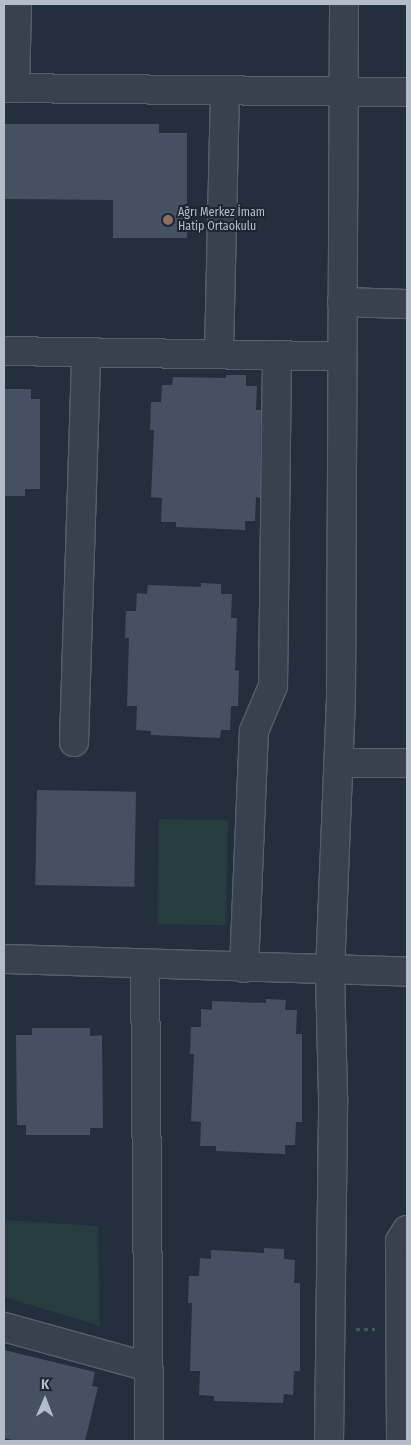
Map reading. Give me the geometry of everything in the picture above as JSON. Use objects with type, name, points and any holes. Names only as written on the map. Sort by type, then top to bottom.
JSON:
[{"type":"street","points":[[17,4],[9,88],[407,92]]},
{"type":"street","points":[[329,1441],[333,1097],[330,972],[338,763],[342,531],[341,356],[344,4]]},
{"type":"street","points":[[219,354],[225,91]]},
{"type":"street","points":[[342,302],[407,304]]},
{"type":"street","points":[[4,351],[341,356]]},
{"type":"street","points":[[74,742],[86,352]]},
{"type":"street","points":[[244,968],[254,731],[273,686],[277,355]]},
{"type":"street","points":[[338,763],[407,763]]},
{"type":"street","points":[[4,959],[330,972],[407,972]]},
{"type":"street","points":[[145,964],[149,1441]]},
{"type":"street","points":[[402,1441],[400,1241],[407,1230]]},
{"type":"street","points":[[4,1327],[148,1366]]},
{"type":"path","points":[[330,1328],[401,1330]]},
{"type":"green space","points":[[159,819],[228,820],[226,925],[157,924]]},
{"type":"green space","points":[[4,1220],[98,1226],[100,1326],[4,1297]]},
{"type":"building","points":[[4,124],[159,124],[159,133],[187,133],[187,238],[113,238],[113,200],[4,199]]},
{"type":"building","points":[[226,375],[246,375],[246,386],[257,386],[256,410],[261,410],[260,498],[256,497],[255,521],[245,521],[245,530],[176,527],[176,522],[161,522],[162,498],[151,497],[154,430],[150,430],[151,402],[161,402],[162,385],[172,385],[173,377],[226,378]]},
{"type":"building","points":[[4,389],[31,389],[31,399],[40,399],[40,489],[25,489],[25,496],[4,496]]},
{"type":"building","points":[[201,583],[221,584],[221,594],[232,594],[231,618],[237,618],[235,670],[239,671],[238,706],[231,706],[230,730],[221,730],[220,738],[151,735],[151,731],[136,730],[137,706],[127,706],[129,638],[125,638],[126,611],[136,611],[137,593],[147,594],[148,585],[201,587]]},
{"type":"building","points":[[37,790],[136,792],[134,887],[35,885]]},
{"type":"building","points":[[266,999],[286,1000],[285,1010],[297,1010],[296,1034],[302,1034],[302,1122],[296,1122],[295,1145],[285,1145],[285,1154],[216,1151],[216,1146],[200,1146],[201,1122],[191,1121],[194,1054],[190,1054],[191,1027],[201,1027],[201,1009],[212,1010],[212,1001],[266,1003]]},
{"type":"building","points":[[32,1028],[90,1028],[90,1036],[102,1035],[103,1128],[90,1128],[90,1135],[26,1135],[26,1125],[17,1125],[16,1035],[32,1035]]},
{"type":"building","points":[[264,1248],[284,1249],[284,1259],[295,1260],[294,1283],[300,1283],[300,1371],[294,1371],[293,1395],[284,1394],[283,1403],[214,1401],[214,1396],[199,1395],[200,1371],[190,1371],[192,1303],[188,1303],[189,1276],[199,1276],[200,1258],[211,1259],[211,1250],[264,1253]]},
{"type":"building","points":[[4,1350],[95,1372],[92,1386],[98,1387],[85,1441],[17,1441],[4,1438]]},
{"type":"place","name":"Ağrı Merkez İmam Hatip Ortaokulu","points":[[168,220]]}]
